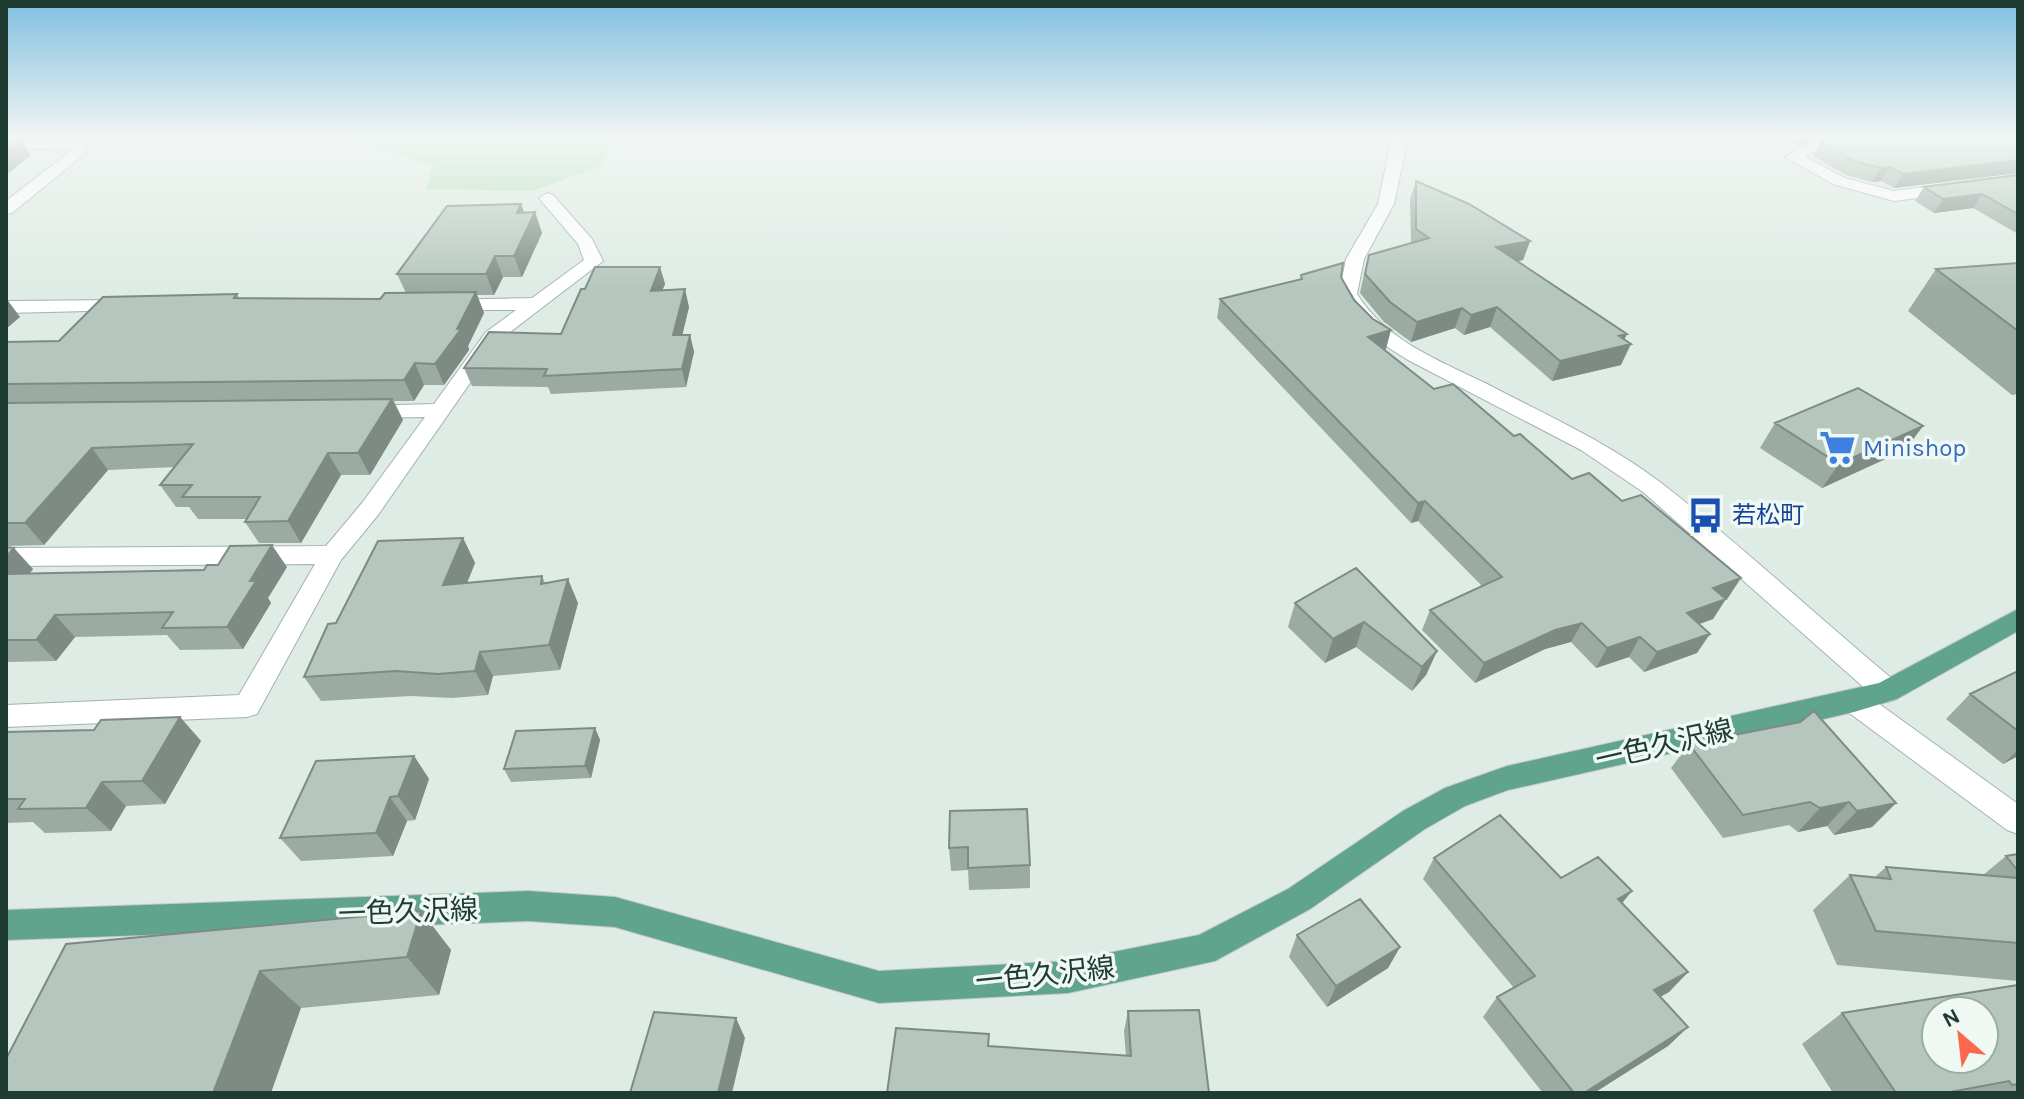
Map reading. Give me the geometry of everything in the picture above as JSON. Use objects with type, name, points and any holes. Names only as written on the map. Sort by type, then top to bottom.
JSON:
[{"type":"main road","name":"一色久沢線","points":[[6,925],[528,906],[615,912],[879,987],[1068,977],[1203,950],[1299,899],[1414,820],[1455,797],[1507,778],[1887,691],[2018,619]]},
{"type":"street","points":[[1389,188],[1386,204],[1355,259],[1348,294],[1359,313],[1377,332],[1415,356],[1589,445],[1651,487],[1887,691]]},
{"type":"street","points":[[1866,188],[1894,196],[1954,188]]},
{"type":"street","points":[[6,209],[14,197]]},
{"type":"street","points":[[6,716],[247,706],[332,555],[370,509],[493,336],[594,261],[586,243],[547,198]]},
{"type":"street","points":[[429,305],[538,304]]},
{"type":"street","points":[[6,307],[147,306]]},
{"type":"street","points":[[346,411],[439,410]]},
{"type":"street","points":[[6,557],[332,555]]},
{"type":"street","points":[[1854,701],[2018,821]]},
{"type":"green space","points":[[426,188],[540,188],[532,191]]},
{"type":"building","points":[[1416,188],[1433,188],[1469,204],[1530,241],[1496,247],[1627,334],[1619,336],[1631,344],[1560,361],[1497,307],[1471,315],[1462,308],[1417,322],[1390,302],[1365,274],[1369,255],[1429,238],[1416,229]]},
{"type":"building","points":[[1926,188],[2018,188],[2018,214],[1982,194],[1943,199]]},
{"type":"building","points":[[521,204],[517,213],[535,212],[514,256],[495,256],[486,274],[397,274],[447,206]]},
{"type":"building","points":[[1343,263],[1341,277],[1354,300],[1373,319],[1391,330],[1368,337],[1434,389],[1453,384],[1514,436],[1520,434],[1572,479],[1589,473],[1622,501],[1641,495],[1741,578],[1713,588],[1726,599],[1687,613],[1710,634],[1657,652],[1640,637],[1607,648],[1582,623],[1555,630],[1484,663],[1430,610],[1502,577],[1425,501],[1418,503],[1220,299],[1302,279],[1301,275]]},
{"type":"building","points":[[2018,263],[2018,331],[1936,269]]},
{"type":"building","points":[[595,267],[660,267],[651,291],[685,289],[673,335],[690,335],[682,369],[544,376],[547,369],[464,368],[489,332],[561,334],[581,289],[585,289]]},
{"type":"building","points":[[476,292],[457,329],[461,329],[435,364],[415,363],[404,380],[6,384],[6,342],[59,341],[103,297],[237,294],[234,298],[380,299],[385,293]]},
{"type":"building","points":[[1858,388],[1923,426],[1839,464],[1775,423]]},
{"type":"building","points":[[392,399],[358,453],[328,453],[288,521],[245,522],[260,497],[182,497],[192,485],[160,485],[193,444],[92,448],[25,523],[6,523],[6,403]]},
{"type":"building","points":[[463,538],[443,585],[542,576],[541,584],[568,579],[549,645],[480,652],[475,671],[438,674],[396,671],[304,677],[328,624],[336,623],[378,541]]},
{"type":"building","points":[[272,545],[250,581],[256,581],[227,627],[162,628],[173,612],[55,615],[36,640],[6,640],[6,574],[204,570],[207,565],[218,565],[230,546]]},
{"type":"building","points":[[1356,568],[1437,651],[1422,667],[1364,622],[1333,639],[1295,603]]},
{"type":"building","points":[[2018,671],[2018,731],[1970,694]]},
{"type":"building","points":[[1814,711],[1896,803],[1857,811],[1849,802],[1820,808],[1810,802],[1743,815],[1689,744],[1800,722]]},
{"type":"building","points":[[180,717],[142,781],[102,782],[86,808],[18,809],[25,799],[6,799],[6,732],[94,730],[101,720]]},
{"type":"building","points":[[595,728],[585,766],[504,769],[516,731]]},
{"type":"building","points":[[414,756],[398,796],[390,797],[376,833],[280,838],[316,761]]},
{"type":"building","points":[[1027,809],[1030,865],[968,868],[968,847],[949,848],[950,811]]},
{"type":"building","points":[[1500,815],[1561,878],[1598,857],[1632,891],[1618,899],[1688,972],[1654,990],[1688,1027],[1584,1093],[1574,1093],[1497,997],[1535,976],[1434,858]]},
{"type":"building","points":[[2018,854],[2018,871],[2006,856]]},
{"type":"building","points":[[1886,867],[2018,878],[2018,943],[1876,931],[1850,875],[1891,879]]},
{"type":"building","points":[[1360,899],[1400,947],[1336,986],[1297,935]]},
{"type":"building","points":[[421,911],[407,957],[260,971],[213,1093],[6,1093],[6,1059],[66,944]]},
{"type":"building","points":[[2018,985],[2018,1084],[2012,1085],[2009,1081],[1945,1093],[1896,1093],[1842,1013],[1920,1001],[1920,1075],[2000,1075],[2000,995],[1955,995]]},
{"type":"building","points":[[1199,1010],[1209,1093],[887,1093],[896,1028],[989,1034],[988,1046],[1131,1056],[1128,1011]]},
{"type":"building","points":[[654,1012],[736,1018],[718,1093],[630,1093]]},
{"type":"place","name":"Minishop","points":[[1837,448]]},
{"type":"place","name":"若松町","points":[[1706,515]]}]
